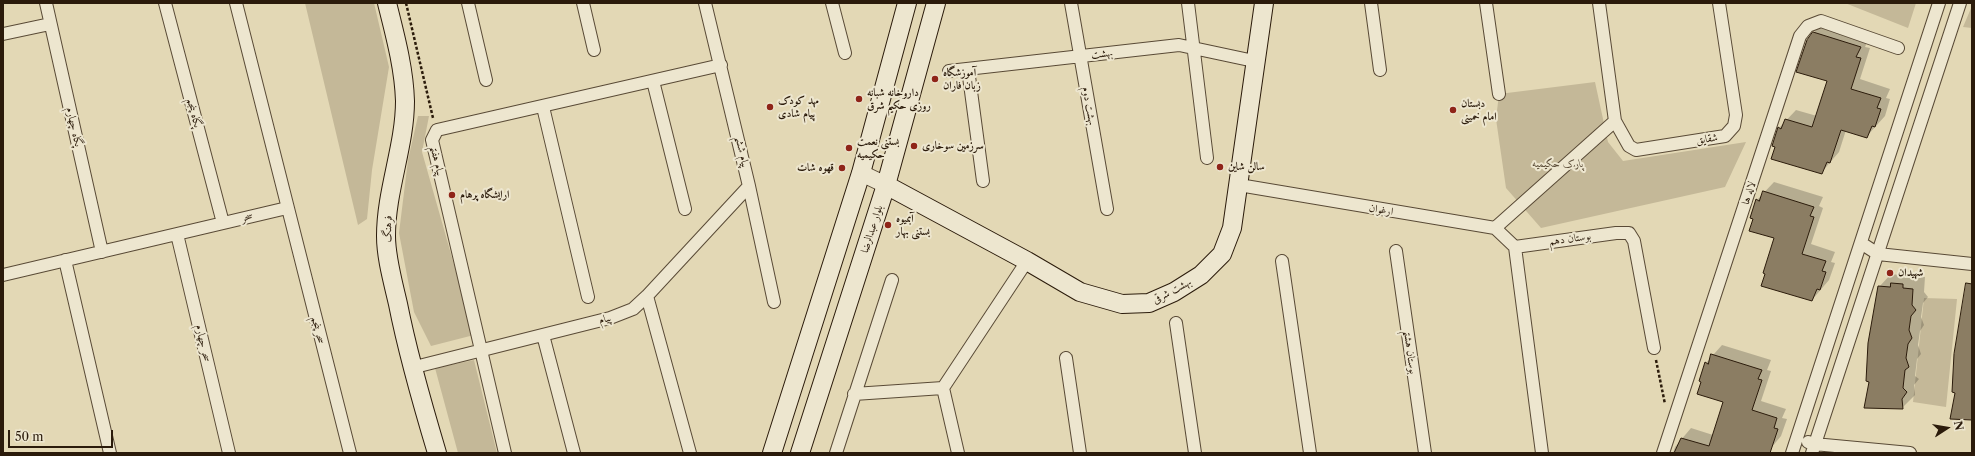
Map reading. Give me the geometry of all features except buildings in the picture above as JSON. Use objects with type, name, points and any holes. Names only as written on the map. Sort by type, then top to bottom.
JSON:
[{"type":"main road","name":"فرهنگ","points":[[387,3],[401,62],[405,101],[403,126],[391,190],[386,236],[391,274],[411,368],[437,453]]},
{"type":"main road","points":[[772,453],[861,173],[907,3]]},
{"type":"main road","name":"بلوار عبدالرضا","points":[[800,453],[886,185],[936,3]]},
{"type":"main road","name":"بهشت شرقی","points":[[886,185],[1027,261],[1080,292],[1122,304],[1149,303],[1174,292],[1201,275],[1222,254],[1232,228],[1240,185],[1254,61],[1264,3]]},
{"type":"street","name":"پگاه چهارم","points":[[46,3],[102,252]]},
{"type":"street","name":"پگاه پنجم","points":[[165,3],[223,223]]},
{"type":"street","points":[[236,3],[287,208]]},
{"type":"street","points":[[468,3],[486,80]]},
{"type":"street","points":[[583,3],[594,50]]},
{"type":"street","name":"پیام ششم","points":[[705,3],[749,186],[774,302]]},
{"type":"street","points":[[832,3],[845,53]]},
{"type":"street","name":"بهشت دوم","points":[[1072,3],[1107,209]]},
{"type":"street","points":[[1188,3],[1207,158]]},
{"type":"street","points":[[1371,3],[1380,70]]},
{"type":"street","points":[[1486,3],[1499,94]]},
{"type":"street","points":[[1542,453],[1515,247],[1494,228],[1615,121],[1598,3]]},
{"type":"street","name":"شقایق","points":[[1615,121],[1629,146],[1636,150],[1725,136],[1734,126],[1736,115],[1719,3]]},
{"type":"street","points":[[1792,453],[1939,3]]},
{"type":"street","points":[[1813,449],[1960,3]]},
{"type":"street","name":"لاله ها","points":[[1663,453],[1800,36],[1808,26],[1821,21],[1898,48]]},
{"type":"street","points":[[3,34],[50,24]]},
{"type":"street","name":"بهشت","points":[[949,71],[1179,45],[1254,61]]},
{"type":"street","name":"پیام هفتم","points":[[505,453],[432,140],[437,130],[721,65]]},
{"type":"street","points":[[968,69],[983,181]]},
{"type":"street","points":[[653,81],[685,209]]},
{"type":"street","points":[[542,107],[588,297]]},
{"type":"street","points":[[861,173],[886,185]]},
{"type":"street","name":"ارغوان","points":[[1240,185],[1494,228]]},
{"type":"street","name":"پیام","points":[[411,368],[610,318],[633,309],[648,296],[749,186]]},
{"type":"street","name":"سحر","points":[[3,275],[287,208]]},
{"type":"street","name":"سحر پنجم","points":[[287,208],[350,453]]},
{"type":"street","name":"بوستان دهم","points":[[1515,247],[1616,233],[1629,234],[1634,241],[1654,348]]},
{"type":"street","name":"سحر چهارم","points":[[177,234],[229,453]]},
{"type":"street","points":[[1861,243],[1878,254],[1972,264]]},
{"type":"street","name":"بوستان هشتم","points":[[1396,251],[1425,453]]},
{"type":"street","points":[[65,260],[110,453]]},
{"type":"street","points":[[958,453],[943,388],[1027,261]]},
{"type":"street","points":[[1282,261],[1310,453]]},
{"type":"street","points":[[836,453],[892,280]]},
{"type":"street","points":[[648,296],[690,453]]},
{"type":"street","points":[[1176,323],[1195,453]]},
{"type":"street","points":[[544,335],[574,453]]},
{"type":"street","points":[[1066,358],[1080,453]]},
{"type":"street","points":[[854,394],[943,388]]},
{"type":"street","points":[[1797,438],[1813,449],[1910,453]]},
{"type":"path","points":[[406,3],[437,130]]},
{"type":"path","points":[[1654,348],[1670,432]]},
{"type":"green space","points":[[305,3],[374,3],[389,67],[372,170],[367,219],[358,225]]},
{"type":"green space","points":[[1845,3],[1916,3],[1908,28]]},
{"type":"green space","points":[[1972,6],[1972,28],[1963,27]]},
{"type":"green space","name":"پارک حکیمیه","points":[[1595,82],[1608,142],[1623,161],[1746,142],[1725,187],[1541,228],[1506,188],[1496,119],[1499,94]]},
{"type":"green space","points":[[418,116],[429,116],[422,152],[474,335],[431,346],[414,312],[399,233],[408,160]]},
{"type":"green space","points":[[1924,298],[1957,299],[1946,407],[1913,402]]},
{"type":"green space","points":[[474,360],[497,453],[458,453],[435,368]]},
{"type":"place","name":"آموزشگاه زبان فاران","points":[[935,79]]},
{"type":"place","name":"داروخانه شبانه روزی حکیم شرق","points":[[859,99]]},
{"type":"place","name":"مهد کودک پیام شادی","points":[[770,107]]},
{"type":"place","name":"دبستان امام خمینی","points":[[1453,110]]},
{"type":"place","name":"سرزمین سوخاری","points":[[914,146]]},
{"type":"place","name":"بستنی نعمت حکیمیه","points":[[849,148]]},
{"type":"place","name":"سالن شاین","points":[[1220,167]]},
{"type":"place","name":"قهوه شات","points":[[842,168]]},
{"type":"place","name":"ارایشگاه پرهام","points":[[452,195]]},
{"type":"place","name":"آبمیوه بستنی بهار","points":[[888,225]]},
{"type":"place","name":"شهیدان","points":[[1890,273]]}]
